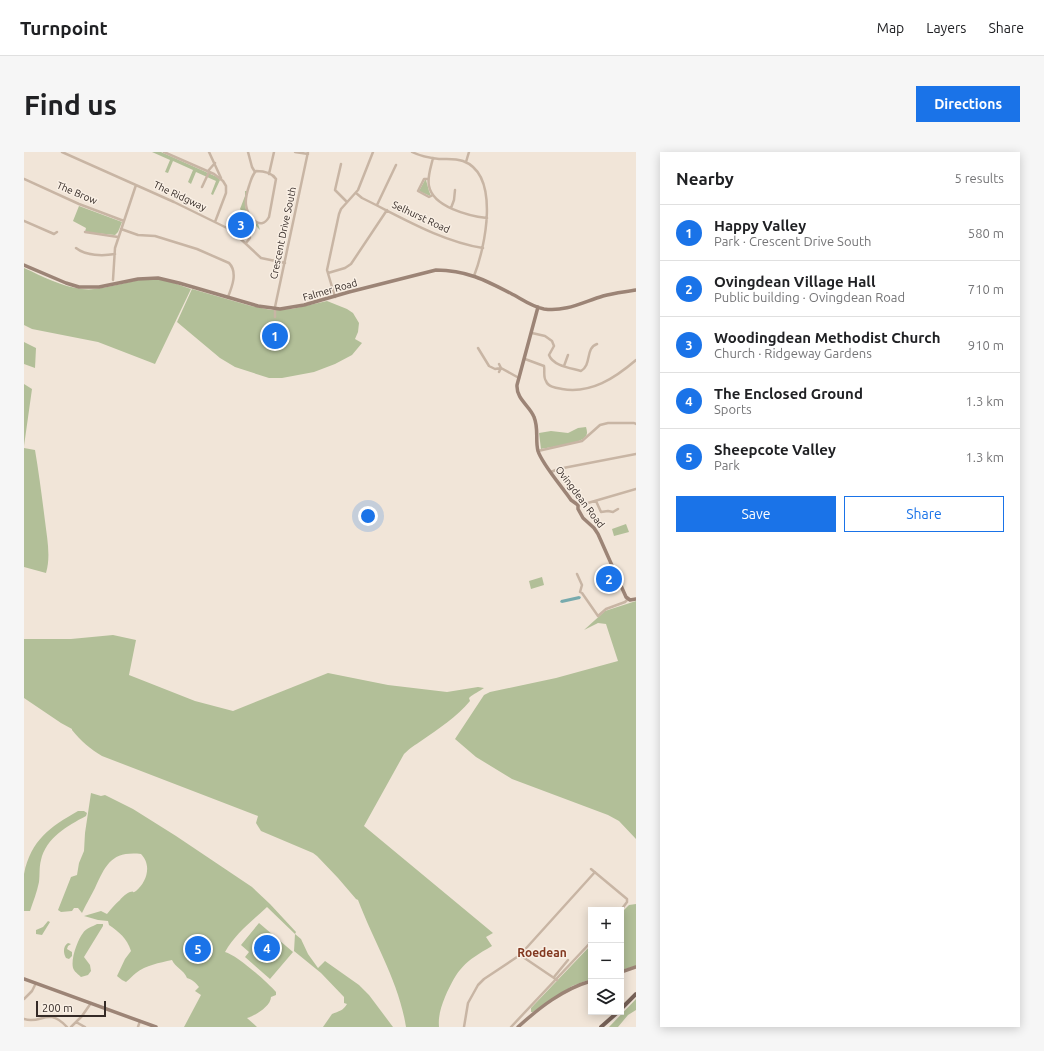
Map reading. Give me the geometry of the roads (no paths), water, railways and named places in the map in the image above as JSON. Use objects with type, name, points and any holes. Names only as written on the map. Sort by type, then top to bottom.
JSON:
[{"type":"main road","name":"Falmer Road","points":[[24,265],[79,287],[99,287],[138,279],[158,278],[179,282],[263,307],[275,308],[295,307],[429,271],[442,270],[474,276],[538,308],[554,310],[577,306],[605,296],[636,290]]},
{"type":"main road","name":"Ovingdean Road","points":[[538,308],[517,387],[518,393],[534,417],[537,427],[538,451],[572,502],[578,505],[578,509],[583,518],[598,534],[628,599]]},
{"type":"main road","points":[[628,599],[635,600]]},
{"type":"main road","points":[[624,971],[636,967]]},
{"type":"main road","points":[[24,979],[156,1027]]},
{"type":"main road","points":[[518,1027],[537,1011],[565,992],[575,986],[588,982]]},
{"type":"main road","points":[[624,1006],[636,994]]},
{"type":"main road","points":[[601,1027],[606,1025],[615,1015]]},
{"type":"street","name":"The Ridgway","points":[[62,152],[235,232],[261,258],[285,263]]},
{"type":"street","points":[[164,152],[221,178]]},
{"type":"street","points":[[209,152],[222,177],[221,178],[225,185],[226,193],[215,222]]},
{"type":"street","points":[[248,152],[255,172]]},
{"type":"street","points":[[269,174],[274,152]]},
{"type":"street","points":[[295,152],[308,153]]},
{"type":"street","points":[[335,297],[327,267],[338,214],[359,189],[374,152]]},
{"type":"street","points":[[412,152],[433,158],[456,159],[466,162],[477,171],[483,183],[486,198],[487,218],[483,248],[474,276]]},
{"type":"street","points":[[466,162],[469,152]]},
{"type":"street","name":"Crescent Drive South","points":[[275,317],[275,308],[308,153]]},
{"type":"street","points":[[433,158],[428,179],[433,196],[451,208],[469,215],[487,218]]},
{"type":"street","points":[[202,187],[208,172],[215,163]]},
{"type":"street","points":[[341,164],[341,170],[335,190],[347,202]]},
{"type":"street","points":[[377,205],[395,171],[396,165]]},
{"type":"street","points":[[261,171],[269,174],[275,178],[275,186],[269,217],[265,222],[260,223],[251,219],[246,204],[247,194],[255,172],[261,171]]},
{"type":"street","name":"The Brow","points":[[24,179],[79,204],[124,221]]},
{"type":"street","points":[[428,179],[424,179],[418,191],[429,197],[433,196]]},
{"type":"street","points":[[113,280],[118,237],[136,185]]},
{"type":"street","points":[[451,208],[455,190]]},
{"type":"street","name":"Selhurst Road","points":[[356,193],[360,197],[446,238],[467,245],[483,248]]},
{"type":"street","points":[[328,273],[345,268],[351,264],[386,210]]},
{"type":"street","points":[[246,218],[250,238],[246,243]]},
{"type":"street","points":[[24,221],[54,234],[57,232]]},
{"type":"street","points":[[247,223],[251,222]]},
{"type":"street","points":[[121,229],[138,235],[155,236],[197,249],[229,263],[233,267],[234,273],[228,297]]},
{"type":"street","points":[[84,232],[90,235],[93,233],[118,237]]},
{"type":"street","points":[[76,248],[78,250],[93,254],[115,254]]},
{"type":"street","points":[[532,333],[545,336],[552,341],[554,346],[549,357],[560,365],[581,371],[585,368],[590,349],[593,345],[597,344]]},
{"type":"street","points":[[478,348],[479,353],[488,365],[496,369],[501,368],[520,378]]},
{"type":"street","points":[[564,366],[568,355]]},
{"type":"street","points":[[525,359],[544,367],[545,379],[549,386],[574,390],[599,386],[617,375],[636,360]]},
{"type":"street","points":[[499,364],[501,368]]},
{"type":"street","points":[[498,372],[501,368]]},
{"type":"street","points":[[538,451],[582,441],[600,425],[608,423],[636,424]]},
{"type":"street","points":[[551,472],[636,454]]},
{"type":"street","points":[[578,505],[636,489]]},
{"type":"street","points":[[596,501],[601,511],[613,513],[618,509]]},
{"type":"street","points":[[576,574],[582,586],[580,592],[598,616],[606,609],[625,602],[628,599]]},
{"type":"street","points":[[591,869],[624,896],[627,902],[623,907]]},
{"type":"street","points":[[464,1027],[467,1008],[476,987],[484,979],[520,955],[595,872]]},
{"type":"street","points":[[511,1027],[557,980],[590,943]]},
{"type":"street","points":[[520,955],[557,980]]},
{"type":"street","points":[[554,977],[568,960]]},
{"type":"street","points":[[24,999],[32,991],[36,984]]},
{"type":"street","points":[[71,1027],[91,1003]]},
{"type":"street","points":[[24,1018],[32,1020],[44,1016],[52,1017],[60,1020],[67,1027]]},
{"type":"street","points":[[138,1027],[140,1021]]},
{"type":"street","points":[[76,1022],[85,1027]]},
{"type":"water","points":[[579,596],[581,597],[580,599],[562,603],[560,602],[561,600]]},
{"type":"place","name":"Woodingdean Methodist Church","points":[[241,225]]},
{"type":"place","name":"Happy Valley","points":[[275,336]]},
{"type":"place","name":"Ovingdean Village Hall","points":[[609,579]]},
{"type":"place","name":"The Enclosed Ground","points":[[267,948]]},
{"type":"place","name":"Sheepcote Valley","points":[[198,949]]},
{"type":"district","name":"Roedean","points":[[542,952]]}]
